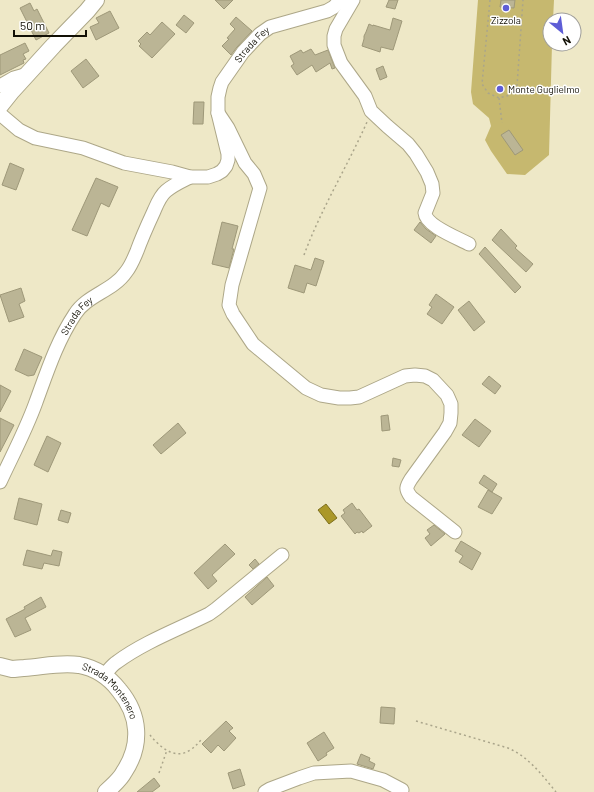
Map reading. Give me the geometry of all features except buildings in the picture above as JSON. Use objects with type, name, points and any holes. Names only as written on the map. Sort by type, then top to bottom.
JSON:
[{"type":"main road","points":[[1,106],[28,74],[96,0]]},
{"type":"main road","name":"Strada Montenero","points":[[0,666],[12,669],[64,664],[79,665],[90,668],[104,675],[125,696],[135,718],[136,742],[134,751],[124,773],[106,792]]},
{"type":"street","name":"Strada Fey","points":[[1,106],[19,130],[34,138],[84,148],[124,163],[190,177],[208,177],[217,174],[222,170],[226,166],[228,160],[228,154],[218,113],[218,97],[222,82],[243,52],[260,34],[270,28],[327,11],[334,7],[340,0]]},
{"type":"street","points":[[353,0],[334,36],[334,45],[341,63],[365,96],[371,111],[408,144],[427,172],[432,184],[433,193],[425,216],[438,228],[469,244]]},
{"type":"street","points":[[0,86],[14,78],[28,74]]},
{"type":"street","points":[[218,113],[228,128],[245,163],[254,174],[260,188],[232,285],[229,305],[233,314],[253,344],[306,388],[321,395],[339,398],[359,397],[405,376],[425,376],[433,380],[447,395],[451,404],[450,423],[411,479],[407,487],[407,492],[411,497],[456,532]]},
{"type":"street","name":"Strada Fey","points":[[0,482],[19,443],[58,346],[76,312],[84,304],[110,288],[127,272],[152,215],[162,197],[166,191],[190,177]]},
{"type":"street","points":[[104,675],[116,663],[129,654],[209,614],[282,555]]},
{"type":"street","points":[[265,792],[314,773],[352,771],[383,780],[402,790]]},
{"type":"path","points":[[490,0],[482,84],[488,93],[499,98],[510,95],[517,86],[523,0]]},
{"type":"path","points":[[499,98],[502,123]]},
{"type":"path","points":[[304,255],[311,235],[356,146],[371,111]]},
{"type":"path","points":[[416,721],[508,748],[516,752],[532,764],[556,792]]},
{"type":"path","points":[[149,734],[158,744],[174,754],[190,751],[202,739]]},
{"type":"path","points":[[158,773],[167,750]]},
{"type":"shaded area","points":[[478,0],[554,0],[553,12],[542,12],[542,52],[552,52],[549,155],[525,175],[507,174],[485,140],[491,126],[489,118],[473,104],[471,92]]},
{"type":"shaded area","points":[[326,504],[337,518],[329,524],[318,510]]},
{"type":"place","name":"Zizzola","points":[[506,8]]},
{"type":"place","name":"Monte Guglielmo","points":[[500,89]]}]
